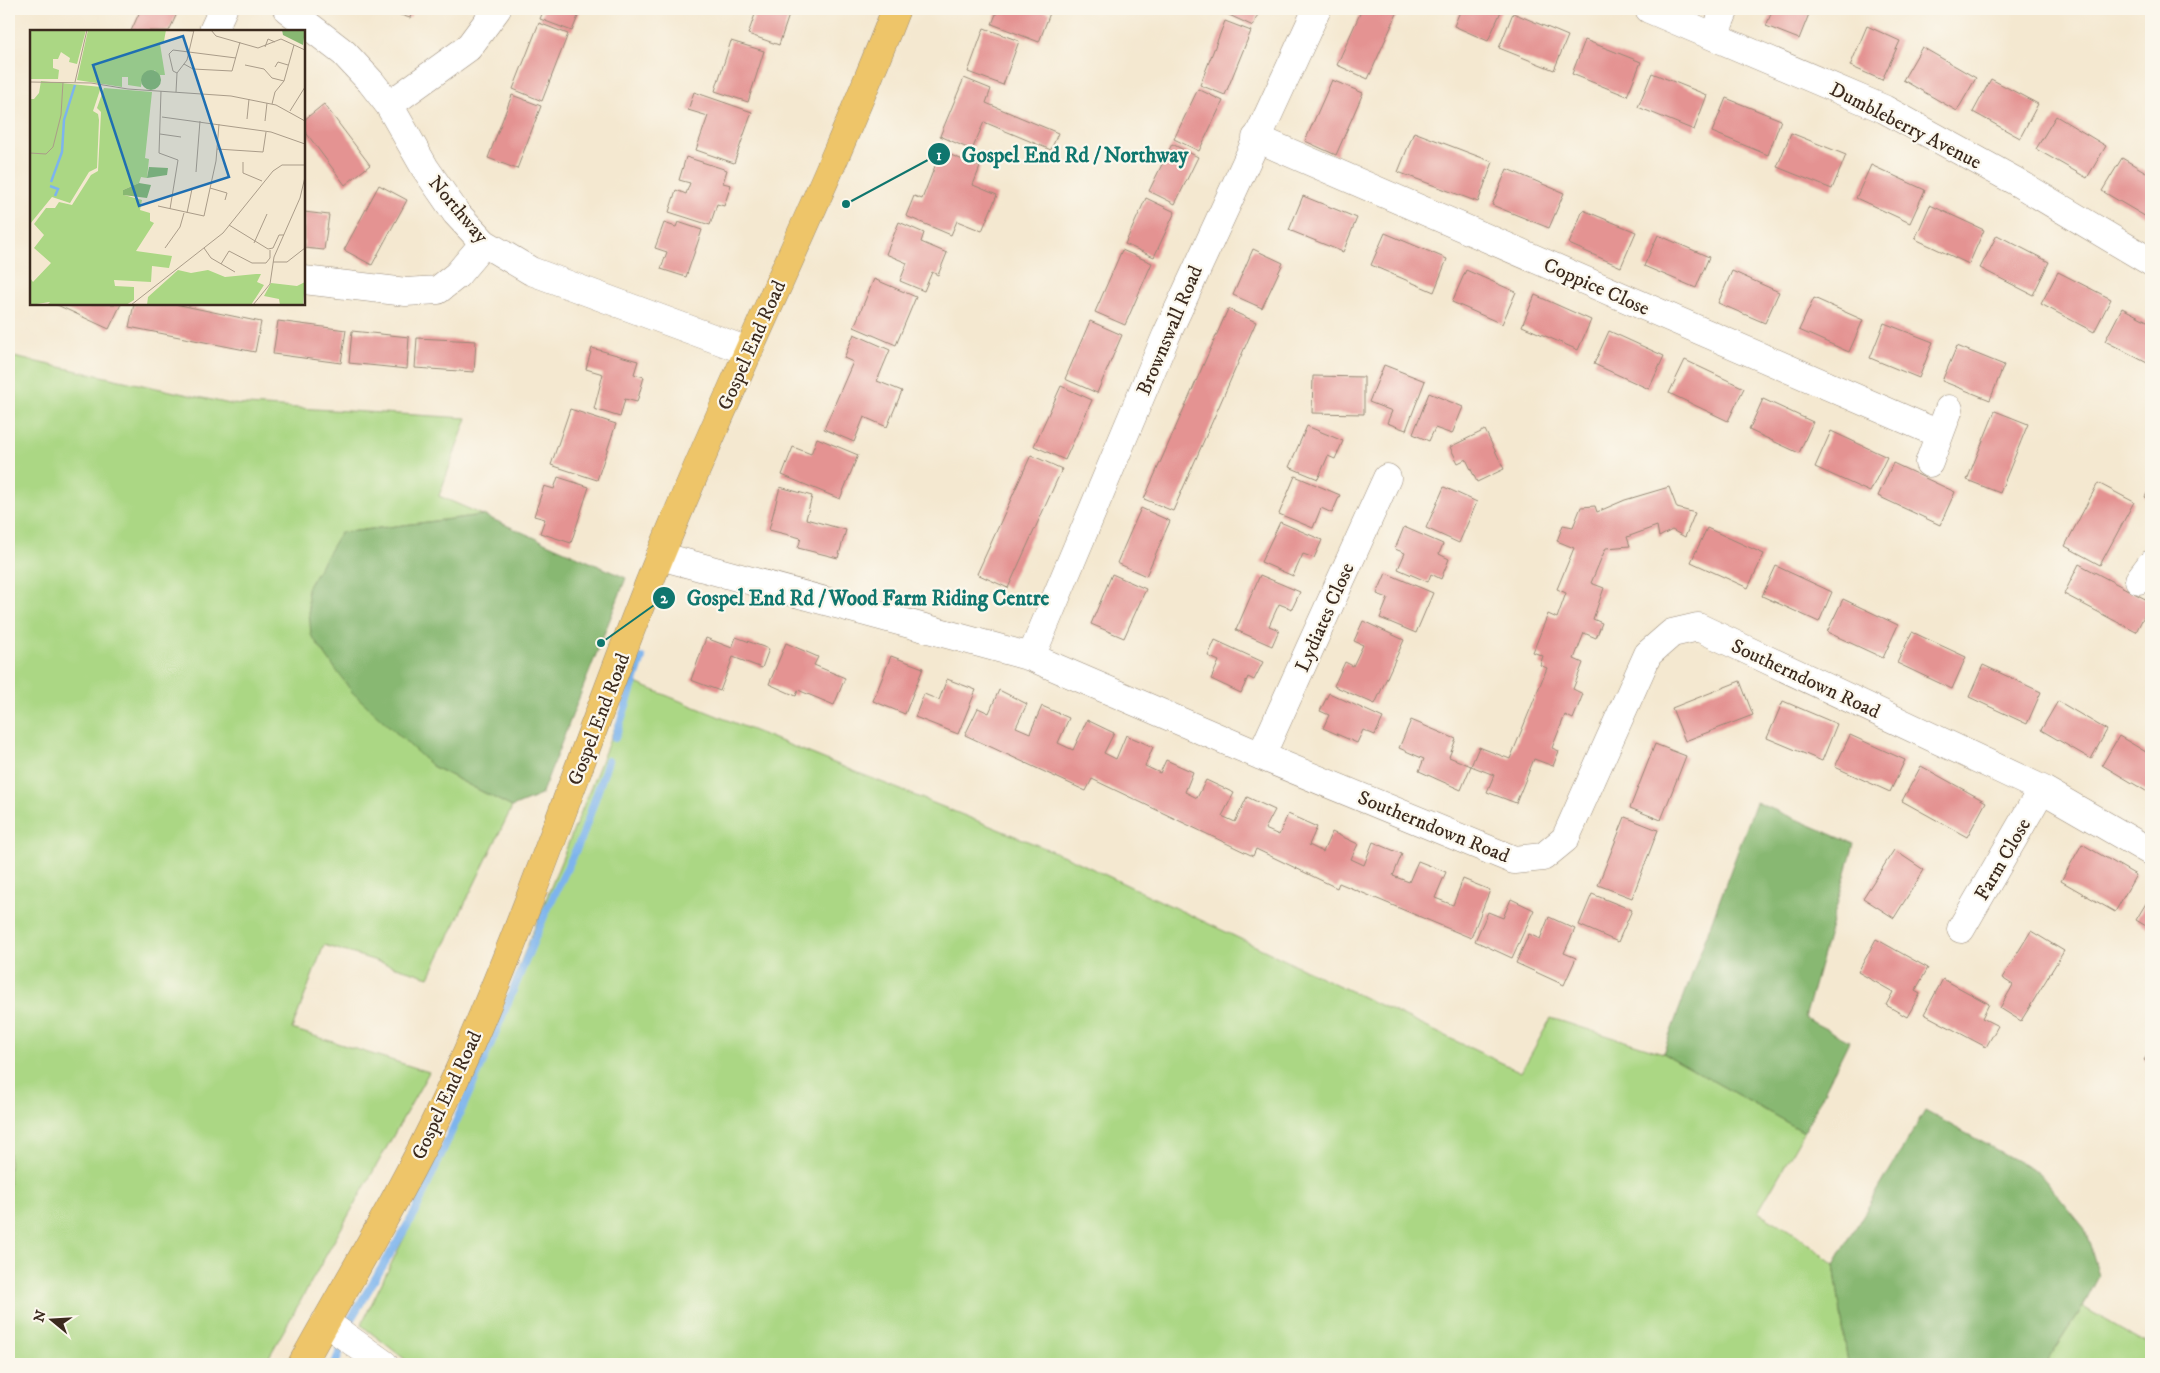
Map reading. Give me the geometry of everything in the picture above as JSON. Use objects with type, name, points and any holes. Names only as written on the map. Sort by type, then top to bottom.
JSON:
[{"type":"main road","name":"Gospel End Road","points":[[302,1364],[403,1188],[445,1101],[491,995],[660,556],[748,351],[830,169],[896,9]]},
{"type":"street","points":[[213,30],[223,9]]},
{"type":"street","name":"Northway","points":[[287,9],[344,54],[371,82],[388,105],[425,168],[456,212],[484,243],[531,271],[748,351]]},
{"type":"street","points":[[388,105],[468,48],[497,9]]},
{"type":"street","name":"Brownswall Road","points":[[1031,657],[1166,336],[1317,9]]},
{"type":"street","name":"Dumbleberry Avenue","points":[[1649,9],[1884,110],[2015,181],[2151,262]]},
{"type":"street","points":[[1714,36],[1725,9]]},
{"type":"street","name":"Coppice Close","points":[[1256,138],[1944,422],[1929,463]]},
{"type":"street","points":[[305,280],[406,292],[438,290],[457,275],[484,243]]},
{"type":"street","name":"Lydiates Close","points":[[1261,756],[1387,478]]},
{"type":"street","name":"Southerndown Road","points":[[660,556],[1031,657],[1261,756],[1514,860],[1542,857],[1564,839],[1648,654],[1672,633],[1698,627],[2042,789],[2151,852]]},
{"type":"street","name":"Farm Close","points":[[1961,929],[2042,789]]},
{"type":"street","points":[[326,1322],[384,1364]]},
{"type":"green space","points":[[9,356],[230,404],[467,418],[439,496],[483,515],[340,533],[432,766],[512,807],[429,977],[324,945],[292,1029],[429,1072],[265,1364],[9,1364]]},
{"type":"green space","points":[[483,515],[626,578],[541,795],[512,807],[432,766],[352,692],[311,635],[307,588],[340,533]]},
{"type":"green space","points":[[633,682],[1072,859],[1521,1072],[1551,1018],[1663,1053],[1804,1132],[1758,1212],[1797,1235],[1834,1264],[1848,1364],[411,1364],[361,1325],[437,1171]]},
{"type":"green space","points":[[1756,802],[1854,844],[1805,1018],[1849,1041],[1804,1132],[1663,1053]]},
{"type":"green space","points":[[1925,1111],[2039,1173],[2085,1229],[2099,1276],[2083,1307],[2045,1364],[1848,1364],[1834,1264]]},
{"type":"green space","points":[[2083,1307],[2151,1346],[2151,1364],[2045,1364]]},
{"type":"building","points":[[141,9],[179,9],[169,30],[131,30]]},
{"type":"building","points":[[382,9],[413,9],[410,18]]},
{"type":"building","points":[[544,9],[581,9],[572,31],[540,19]]},
{"type":"building","points":[[757,9],[791,9],[779,45],[748,34]]},
{"type":"building","points":[[998,9],[1038,9],[1050,13],[1039,42],[992,24]]},
{"type":"building","points":[[1229,9],[1260,9],[1253,26],[1227,14]]},
{"type":"building","points":[[1362,9],[1399,9],[1368,79],[1337,65]]},
{"type":"building","points":[[1461,9],[1502,9],[1488,41],[1454,26]]},
{"type":"building","points":[[1773,9],[1811,9],[1799,39],[1766,26]]},
{"type":"building","points":[[1513,13],[1568,36],[1554,70],[1499,48]]},
{"type":"building","points":[[1225,21],[1251,31],[1225,95],[1200,85]]},
{"type":"building","points":[[539,23],[568,34],[542,101],[513,89]]},
{"type":"building","points":[[1867,26],[1900,41],[1882,80],[1850,66]]},
{"type":"building","points":[[984,28],[1019,41],[1003,85],[968,72]]},
{"type":"building","points":[[1585,40],[1641,62],[1627,96],[1572,74]]},
{"type":"building","points":[[731,41],[764,51],[748,102],[715,91]]},
{"type":"building","points":[[1922,47],[1976,78],[1957,111],[1903,80]]},
{"type":"building","points":[[1652,73],[1707,95],[1694,130],[1638,107]]},
{"type":"building","points":[[964,78],[991,89],[986,103],[1058,133],[1051,150],[984,122],[972,150],[940,136]]},
{"type":"building","points":[[1991,79],[2038,104],[2020,138],[1973,112]]},
{"type":"building","points":[[1332,80],[1363,93],[1336,155],[1305,141]]},
{"type":"building","points":[[1198,89],[1223,101],[1199,151],[1174,139]]},
{"type":"building","points":[[694,92],[752,112],[734,163],[696,150],[708,116],[688,110]]},
{"type":"building","points":[[512,95],[541,106],[517,169],[488,158]]},
{"type":"building","points":[[1726,98],[1781,120],[1768,155],[1712,132]]},
{"type":"building","points":[[324,104],[370,165],[345,185],[305,131],[305,119]]},
{"type":"building","points":[[2056,116],[2106,146],[2087,178],[2036,149]]},
{"type":"building","points":[[1414,132],[1493,162],[1478,202],[1398,172]]},
{"type":"building","points":[[1791,133],[1846,155],[1832,189],[1777,167]]},
{"type":"building","points":[[1172,144],[1198,157],[1175,204],[1149,191]]},
{"type":"building","points":[[941,151],[980,167],[973,185],[997,195],[982,231],[957,221],[951,235],[906,216],[914,196],[922,199]]},
{"type":"building","points":[[686,157],[727,170],[723,183],[731,185],[724,206],[717,204],[710,225],[669,212],[676,190],[686,194],[690,183],[679,180]]},
{"type":"building","points":[[2122,158],[2151,175],[2151,213],[2148,218],[2102,191]]},
{"type":"building","points":[[1871,165],[1925,190],[1910,223],[1856,198]]},
{"type":"building","points":[[1507,169],[1564,193],[1549,228],[1492,205]]},
{"type":"building","points":[[379,185],[407,200],[372,265],[344,250]]},
{"type":"building","points":[[1303,196],[1357,218],[1343,252],[1289,230]]},
{"type":"building","points":[[1146,198],[1175,212],[1154,257],[1125,244]]},
{"type":"building","points":[[1930,205],[1984,230],[1969,264],[1915,239]]},
{"type":"building","points":[[1583,210],[1636,232],[1621,267],[1569,244]]},
{"type":"building","points":[[305,212],[329,215],[324,250],[305,248]]},
{"type":"building","points":[[678,222],[702,230],[686,277],[661,269],[667,252],[655,248],[664,223],[676,227]]},
{"type":"building","points":[[899,222],[924,233],[921,242],[947,253],[938,275],[932,272],[924,291],[900,281],[907,263],[886,254]]},
{"type":"building","points":[[1385,233],[1447,259],[1434,292],[1371,265]]},
{"type":"building","points":[[1658,235],[1709,257],[1696,288],[1644,266]]},
{"type":"building","points":[[1997,235],[2049,262],[2033,295],[1980,268]]},
{"type":"building","points":[[1253,249],[1283,263],[1262,308],[1233,295]]},
{"type":"building","points":[[1122,250],[1152,263],[1125,325],[1095,312]]},
{"type":"building","points":[[1466,270],[1516,292],[1502,324],[1452,302]]},
{"type":"building","points":[[1732,271],[1779,292],[1765,323],[1718,303]]},
{"type":"building","points":[[2058,272],[2111,299],[2094,332],[2041,304]]},
{"type":"building","points":[[874,279],[916,297],[896,345],[854,327]]},
{"type":"building","points":[[1535,295],[1591,320],[1578,350],[1522,326]]},
{"type":"building","points":[[1814,298],[1863,320],[1849,352],[1799,330]]},
{"type":"building","points":[[57,305],[121,305],[109,329]]},
{"type":"building","points":[[134,305],[180,305],[261,322],[255,352],[129,327]]},
{"type":"building","points":[[2122,308],[2151,323],[2151,365],[2105,341]]},
{"type":"building","points":[[1228,309],[1256,322],[1173,511],[1144,499]]},
{"type":"building","points":[[278,321],[346,330],[341,363],[273,354]]},
{"type":"building","points":[[1090,321],[1122,335],[1097,393],[1065,379]]},
{"type":"building","points":[[1884,323],[1933,342],[1919,378],[1870,358]]},
{"type":"building","points":[[352,331],[409,337],[407,369],[349,363]]},
{"type":"building","points":[[1609,331],[1664,356],[1649,389],[1594,364]]},
{"type":"building","points":[[854,334],[890,350],[877,381],[902,391],[887,427],[864,417],[854,442],[824,429],[853,362],[844,358]]},
{"type":"building","points":[[417,338],[476,341],[474,372],[415,368]]},
{"type":"building","points":[[1957,346],[2004,365],[1990,400],[1942,381]]},
{"type":"building","points":[[592,348],[638,361],[634,374],[644,377],[637,402],[625,399],[620,417],[594,409],[603,374],[586,369]]},
{"type":"building","points":[[1685,360],[1744,388],[1728,421],[1669,393]]},
{"type":"building","points":[[1384,365],[1425,381],[1406,430],[1387,423],[1392,411],[1369,402]]},
{"type":"building","points":[[1313,376],[1364,377],[1364,414],[1312,413]]},
{"type":"building","points":[[1061,386],[1092,400],[1065,460],[1034,446]]},
{"type":"building","points":[[1429,393],[1463,407],[1452,434],[1435,428],[1429,441],[1413,434]]},
{"type":"building","points":[[1763,399],[1813,422],[1799,453],[1749,430]]},
{"type":"building","points":[[570,409],[616,424],[597,480],[551,465]]},
{"type":"building","points":[[1995,411],[2028,424],[2000,493],[1967,480]]},
{"type":"building","points":[[1307,426],[1343,441],[1335,459],[1328,456],[1318,479],[1289,467]]},
{"type":"building","points":[[1485,430],[1504,469],[1477,482],[1466,459],[1458,463],[1450,447]]},
{"type":"building","points":[[1831,431],[1887,457],[1870,492],[1815,467]]},
{"type":"building","points":[[817,438],[858,455],[840,499],[782,475],[793,447],[811,454]]},
{"type":"building","points":[[1031,455],[1062,469],[1008,588],[977,574]]},
{"type":"building","points":[[1893,463],[1955,492],[1940,525],[1878,496]]},
{"type":"building","points":[[1295,476],[1340,495],[1332,513],[1321,508],[1313,528],[1279,514]]},
{"type":"building","points":[[558,477],[589,487],[571,543],[540,533],[545,519],[534,516],[544,486],[554,489]]},
{"type":"building","points":[[2098,483],[2134,502],[2100,565],[2065,546]]},
{"type":"building","points":[[2151,486],[2151,501],[2145,497]]},
{"type":"building","points":[[780,487],[812,496],[806,519],[846,530],[838,558],[798,548],[801,538],[769,530]]},
{"type":"building","points":[[1444,487],[1477,502],[1459,543],[1426,528]]},
{"type":"building","points":[[1669,487],[1677,508],[1695,513],[1685,537],[1672,530],[1659,537],[1657,526],[1627,537],[1630,546],[1606,548],[1591,583],[1604,588],[1593,619],[1602,623],[1596,638],[1584,633],[1574,659],[1583,663],[1573,689],[1583,694],[1573,719],[1565,715],[1552,748],[1559,751],[1553,766],[1534,759],[1516,803],[1487,792],[1494,775],[1471,766],[1479,747],[1510,759],[1547,668],[1540,665],[1543,656],[1533,652],[1548,614],[1557,618],[1566,593],[1557,589],[1574,548],[1557,541],[1563,525],[1573,527],[1581,507],[1595,506],[1597,512],[1625,500]]},
{"type":"building","points":[[1141,508],[1170,521],[1146,576],[1117,563]]},
{"type":"building","points":[[1280,522],[1322,540],[1314,558],[1303,554],[1293,576],[1261,562]]},
{"type":"building","points":[[1404,527],[1443,544],[1439,554],[1449,559],[1441,579],[1431,574],[1428,582],[1398,569],[1405,553],[1395,549]]},
{"type":"building","points":[[1707,528],[1764,554],[1748,588],[1691,562]]},
{"type":"building","points":[[2079,564],[2151,602],[2136,632],[2064,594]]},
{"type":"building","points":[[1776,566],[1832,592],[1819,622],[1762,596]]},
{"type":"building","points":[[1386,573],[1433,593],[1416,633],[1380,618],[1388,598],[1377,594]]},
{"type":"building","points":[[1112,574],[1146,589],[1124,638],[1091,624]]},
{"type":"building","points":[[1260,575],[1300,592],[1292,609],[1279,604],[1269,626],[1279,630],[1272,646],[1236,630]]},
{"type":"building","points":[[1843,599],[1898,625],[1883,658],[1827,632]]},
{"type":"building","points":[[1363,621],[1404,640],[1375,704],[1334,686],[1345,662],[1353,666],[1363,645],[1354,641]]},
{"type":"building","points":[[1912,632],[1966,657],[1952,689],[1897,663]]},
{"type":"building","points":[[736,637],[769,649],[762,668],[733,657],[720,691],[691,680],[706,638],[732,648]]},
{"type":"building","points":[[1215,640],[1263,662],[1254,680],[1248,677],[1241,693],[1211,679],[1219,661],[1208,656]]},
{"type":"building","points":[[786,643],[818,657],[814,665],[845,678],[834,705],[798,690],[796,696],[769,684]]},
{"type":"building","points":[[891,656],[923,668],[905,714],[873,701]]},
{"type":"building","points":[[1983,665],[2041,692],[2027,724],[1969,697]]},
{"type":"building","points":[[947,679],[976,690],[958,734],[915,717],[924,694],[939,700]]},
{"type":"building","points":[[1740,681],[1753,715],[1685,741],[1672,708]]},
{"type":"building","points":[[999,690],[1027,704],[1016,727],[1030,733],[1042,706],[1069,718],[1058,743],[1073,750],[1087,720],[1114,733],[1104,753],[1116,759],[1126,735],[1153,747],[1145,766],[1160,773],[1166,760],[1193,772],[1185,792],[1197,798],[1206,780],[1234,793],[1222,816],[1235,822],[1247,797],[1275,810],[1265,829],[1279,835],[1288,814],[1317,827],[1309,845],[1323,852],[1332,832],[1358,844],[1351,859],[1364,865],[1373,842],[1402,854],[1393,876],[1409,882],[1418,861],[1446,872],[1435,898],[1453,905],[1463,879],[1490,890],[1471,938],[1339,883],[1337,888],[1256,849],[1253,856],[1092,779],[1086,791],[965,735],[978,708],[989,713]]},
{"type":"building","points":[[1329,693],[1383,718],[1375,735],[1363,730],[1357,743],[1323,728],[1329,715],[1320,711]]},
{"type":"building","points":[[1783,701],[1837,724],[1822,761],[1767,738]]},
{"type":"building","points":[[2058,701],[2107,730],[2091,759],[2041,730]]},
{"type":"building","points":[[1411,720],[1456,739],[1449,757],[1471,766],[1461,790],[1419,771],[1424,759],[1399,748]]},
{"type":"building","points":[[1850,735],[1905,760],[1890,792],[1835,767]]},
{"type":"building","points":[[2119,736],[2151,755],[2151,794],[2102,765]]},
{"type":"building","points":[[1655,744],[1686,756],[1661,820],[1630,808]]},
{"type":"building","points":[[1921,766],[1986,802],[1967,837],[1902,801]]},
{"type":"building","points":[[1625,817],[1658,830],[1632,898],[1598,885]]},
{"type":"building","points":[[2082,844],[2136,875],[2115,912],[2061,881]]},
{"type":"building","points":[[1894,850],[1924,870],[1894,918],[1863,898]]},
{"type":"building","points":[[1592,894],[1632,910],[1618,942],[1579,925]]},
{"type":"building","points":[[2151,895],[2151,929],[2136,920]]},
{"type":"building","points":[[1511,899],[1534,910],[1512,958],[1475,941],[1488,912],[1503,918]]},
{"type":"building","points":[[1549,917],[1575,929],[1564,953],[1576,958],[1564,985],[1516,963],[1529,934],[1540,939]]},
{"type":"building","points":[[2031,931],[2064,951],[2021,1021],[2000,1008],[2013,985],[2002,978]]},
{"type":"building","points":[[1876,939],[1928,968],[1915,991],[1920,994],[1907,1017],[1886,1005],[1893,992],[1858,972]]},
{"type":"building","points":[[1943,979],[1989,1004],[1982,1018],[1998,1026],[1986,1047],[1924,1014]]},
{"type":"building","points":[[2151,1049],[2151,1065],[2144,1060]]},
{"type":"waterway","points":[[615,738],[642,658]]},
{"type":"waterway","points":[[351,1319],[414,1214],[483,1062],[545,914],[582,837],[608,761]]},
{"type":"waterway","points":[[335,1364],[340,1351]]},
{"type":"place","name":"Gospel End Rd / Northway","points":[[846,204]]},
{"type":"place","name":"Gospel End Rd / Wood Farm Riding Centre","points":[[601,643]]}]
